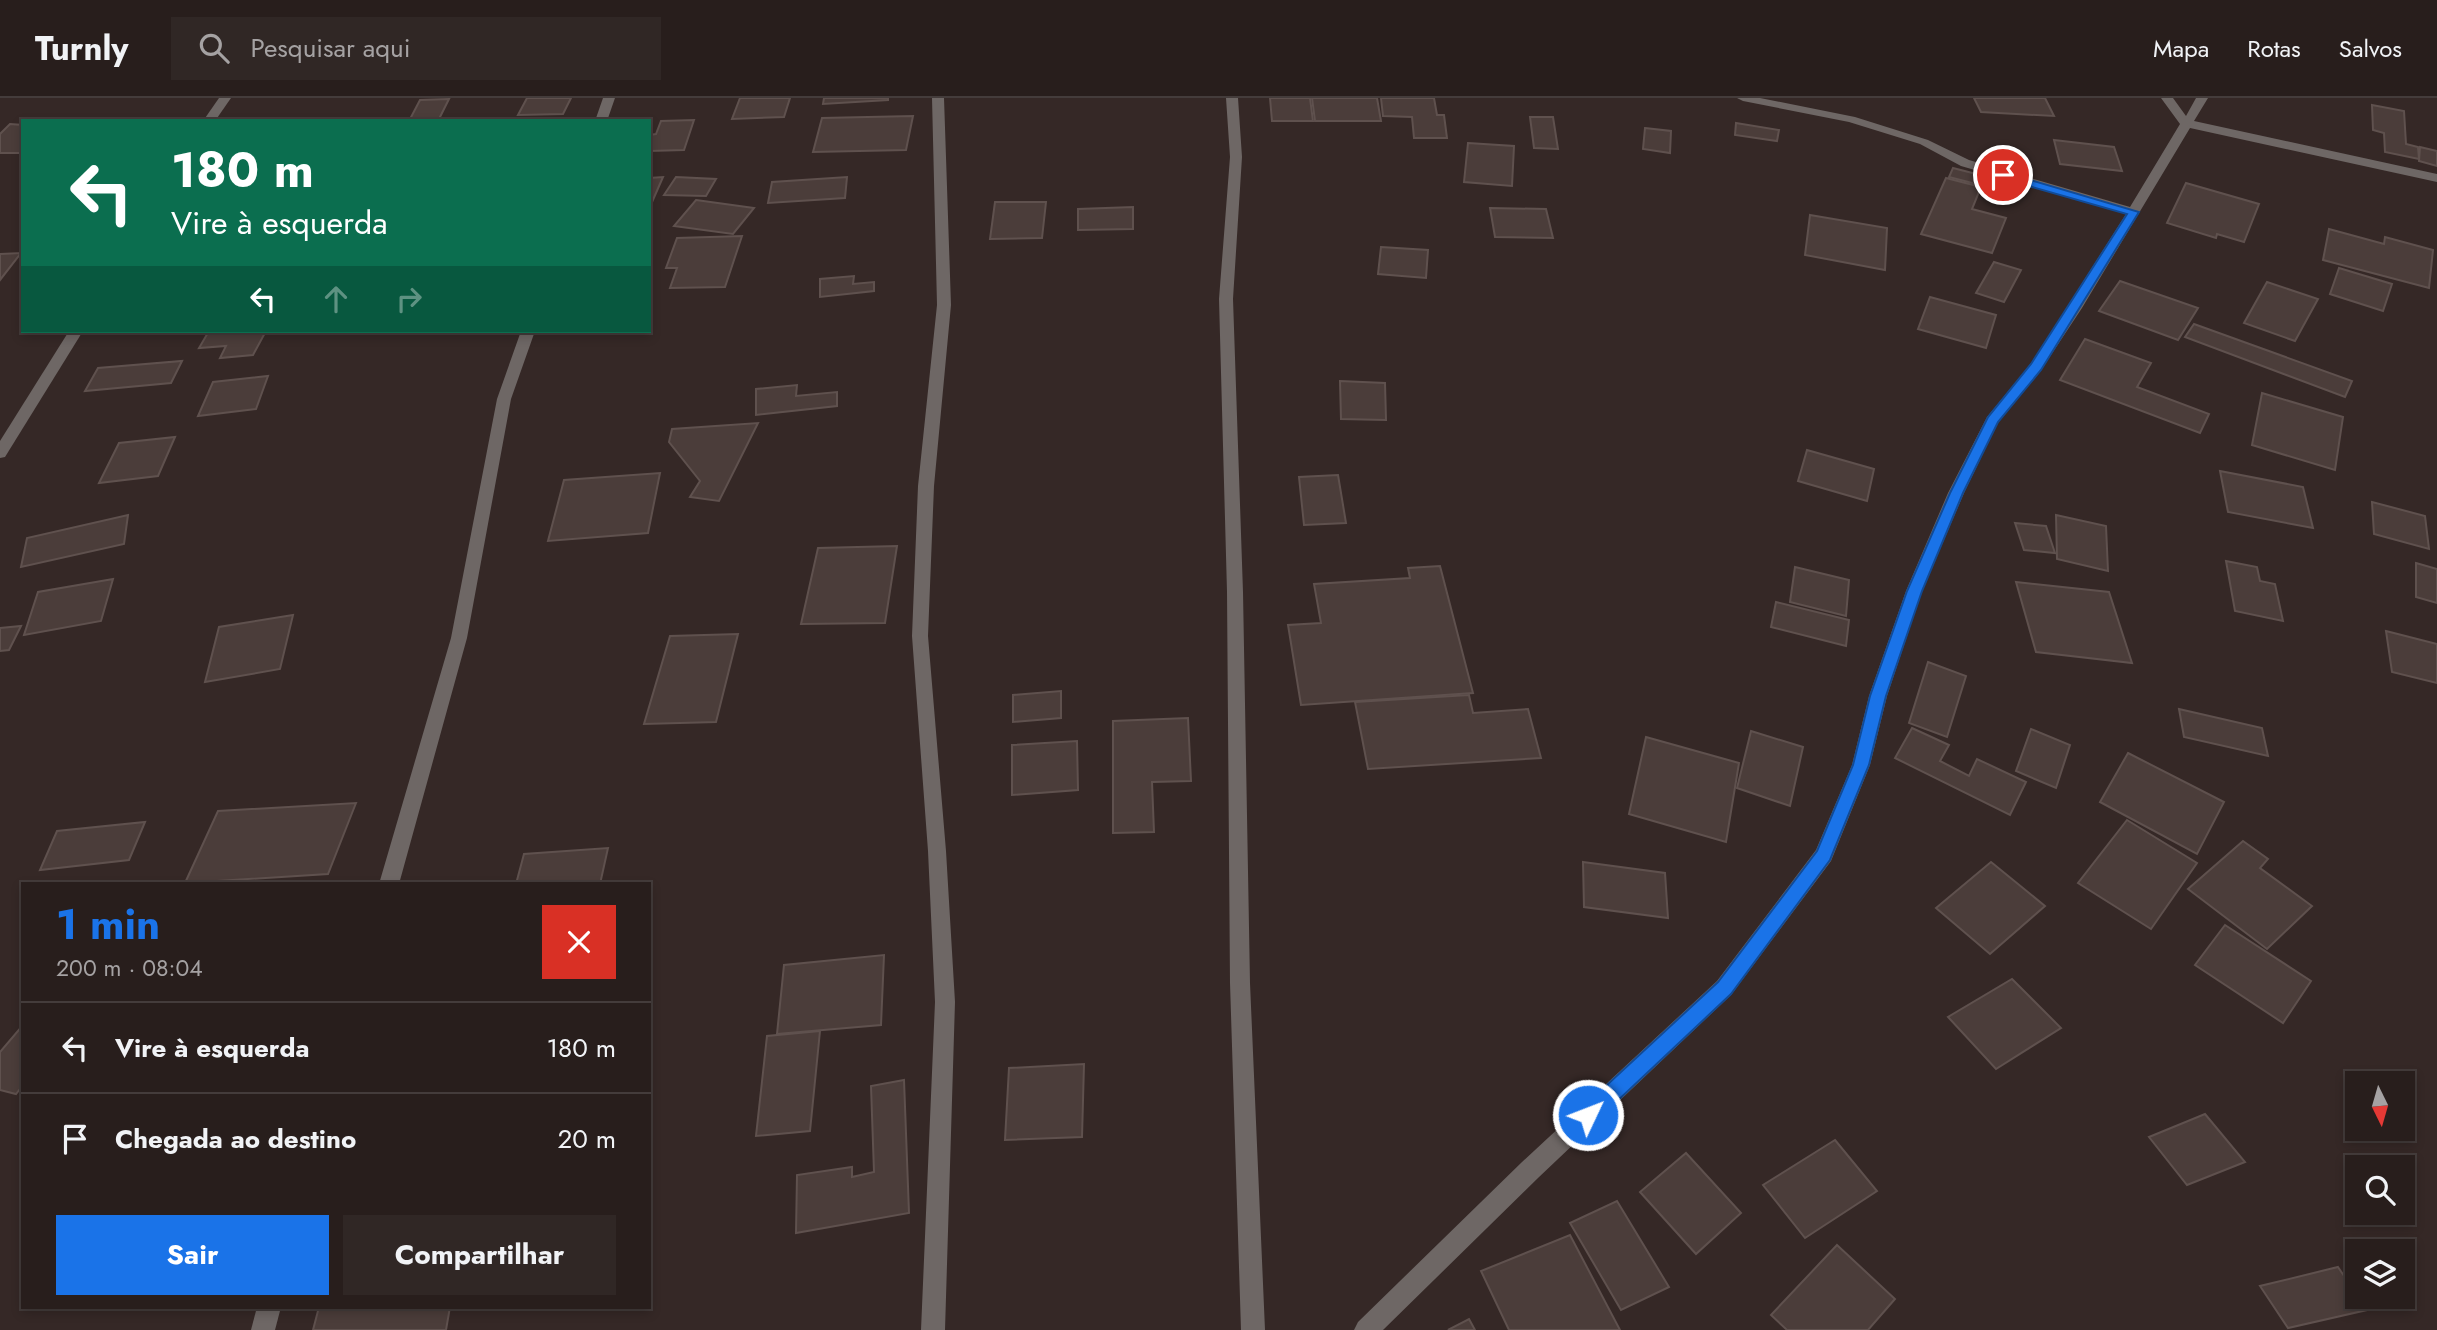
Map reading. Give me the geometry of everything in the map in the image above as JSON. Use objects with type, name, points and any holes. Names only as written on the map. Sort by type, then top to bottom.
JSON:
[{"type":"street","points":[[210,119],[225,98]]},
{"type":"street","points":[[602,119],[609,98]]},
{"type":"street","points":[[933,1330],[945,1002],[937,851],[920,636],[926,486],[944,305],[938,98]]},
{"type":"street","points":[[1232,98],[1236,157],[1226,299],[1235,592],[1240,983],[1253,1330]]},
{"type":"street","points":[[1743,98],[1851,119],[1924,142],[1965,163],[2133,212]]},
{"type":"street","points":[[2167,98],[2185,123],[2437,178]]},
{"type":"street","points":[[1366,1330],[1530,1170],[1724,988],[1824,855],[1861,765],[1878,696],[1914,591],[1956,493],[1992,420],[2036,367],[2202,98]]},
{"type":"street","points":[[0,453],[75,333]]},
{"type":"street","points":[[390,882],[459,638],[504,399],[527,333]]},
{"type":"street","points":[[263,1330],[269,1309]]},
{"type":"building","points":[[527,98],[571,98],[563,114],[518,115]]},
{"type":"building","points":[[740,98],[790,98],[784,117],[732,119]]},
{"type":"building","points":[[824,98],[888,98],[888,100],[823,104]]},
{"type":"building","points":[[1270,98],[1310,98],[1313,121],[1272,121]]},
{"type":"building","points":[[1312,98],[1377,98],[1381,121],[1315,121]]},
{"type":"building","points":[[1381,98],[1434,98],[1437,115],[1444,115],[1447,138],[1414,138],[1412,117],[1383,116]]},
{"type":"building","points":[[1974,98],[2045,98],[2054,116],[1981,112]]},
{"type":"building","points":[[449,99],[439,119],[410,119],[420,100]]},
{"type":"building","points":[[2372,105],[2404,111],[2406,144],[2418,147],[2419,159],[2385,152],[2384,133],[2373,130]]},
{"type":"building","points":[[913,116],[906,150],[813,152],[822,118]]},
{"type":"building","points":[[1530,117],[1553,117],[1558,149],[1534,148]]},
{"type":"building","points":[[694,120],[684,150],[651,151],[651,135],[656,134],[661,121]]},
{"type":"building","points":[[1736,123],[1779,130],[1777,141],[1735,135]]},
{"type":"building","points":[[10,124],[21,125],[21,153],[0,153],[0,134]]},
{"type":"building","points":[[1645,128],[1671,131],[1670,153],[1643,149]]},
{"type":"building","points":[[2054,140],[2114,147],[2122,171],[2060,164]]},
{"type":"building","points":[[1468,143],[1514,146],[1512,186],[1464,182]]},
{"type":"building","points":[[2420,147],[2437,151],[2437,166],[2419,161]]},
{"type":"building","points":[[1953,168],[1984,176],[1980,185],[1949,177]]},
{"type":"building","points":[[663,177],[651,204],[651,178]]},
{"type":"building","points":[[676,177],[716,179],[706,196],[664,195]]},
{"type":"building","points":[[847,177],[845,198],[768,203],[772,182]]},
{"type":"building","points":[[1946,178],[1981,187],[1972,209],[2006,218],[1992,253],[1921,234]]},
{"type":"building","points":[[2186,183],[2259,204],[2244,242],[2217,234],[2216,238],[2167,223]]},
{"type":"building","points":[[696,200],[754,208],[733,234],[674,226]]},
{"type":"building","points":[[995,202],[1046,202],[1042,238],[990,239]]},
{"type":"building","points":[[1133,207],[1133,229],[1078,230],[1078,209]]},
{"type":"building","points":[[1490,208],[1546,209],[1553,238],[1495,237]]},
{"type":"building","points":[[1810,215],[1887,228],[1885,270],[1805,255]]},
{"type":"building","points":[[2329,229],[2384,244],[2385,237],[2433,250],[2429,288],[2323,260]]},
{"type":"building","points":[[742,236],[725,287],[670,288],[677,268],[666,268],[677,238]]},
{"type":"building","points":[[1381,247],[1428,250],[1426,278],[1378,274]]},
{"type":"building","points":[[21,253],[0,280],[0,254]]},
{"type":"building","points":[[1994,262],[2021,270],[2004,302],[1976,293]]},
{"type":"building","points":[[2339,268],[2392,284],[2383,311],[2330,294]]},
{"type":"building","points":[[854,276],[853,284],[874,282],[874,291],[820,297],[820,279]]},
{"type":"building","points":[[2120,281],[2198,308],[2178,340],[2099,311]]},
{"type":"building","points":[[2267,282],[2318,299],[2295,341],[2244,323]]},
{"type":"building","points":[[1930,297],[1996,315],[1986,348],[1918,329]]},
{"type":"building","points":[[2194,324],[2352,381],[2345,397],[2185,337]]},
{"type":"building","points":[[208,333],[265,333],[253,355],[220,358],[226,346],[199,348]]},
{"type":"building","points":[[2085,339],[2151,363],[2137,387],[2209,414],[2200,433],[2060,380]]},
{"type":"building","points":[[182,361],[171,383],[85,391],[98,368]]},
{"type":"building","points":[[268,376],[256,409],[198,416],[213,382]]},
{"type":"building","points":[[1340,381],[1385,383],[1386,420],[1341,419]]},
{"type":"building","points":[[797,385],[796,396],[837,392],[837,406],[756,415],[756,389]]},
{"type":"building","points":[[2262,393],[2343,417],[2335,470],[2252,445]]},
{"type":"building","points":[[758,423],[719,501],[690,497],[700,481],[669,442],[672,429]]},
{"type":"building","points":[[175,437],[158,476],[99,483],[119,443]]},
{"type":"building","points":[[1807,450],[1874,469],[1867,501],[1798,481]]},
{"type":"building","points":[[2220,471],[2303,487],[2313,528],[2228,512]]},
{"type":"building","points":[[660,473],[648,533],[548,541],[564,480]]},
{"type":"building","points":[[1338,475],[1346,523],[1304,525],[1299,477]]},
{"type":"building","points":[[2372,502],[2425,516],[2429,549],[2374,534]]},
{"type":"building","points":[[128,515],[124,544],[21,567],[27,538]]},
{"type":"building","points":[[2056,515],[2106,526],[2108,571],[2057,559]]},
{"type":"building","points":[[2015,523],[2046,526],[2055,553],[2024,550]]},
{"type":"building","points":[[897,546],[885,623],[801,624],[818,548]]},
{"type":"building","points":[[2226,561],[2257,567],[2260,581],[2275,584],[2283,621],[2235,611]]},
{"type":"building","points":[[2416,563],[2437,569],[2437,603],[2416,597]]},
{"type":"building","points":[[1440,566],[1473,693],[1301,705],[1288,625],[1321,623],[1314,584],[1410,578],[1408,568]]},
{"type":"building","points":[[1795,567],[1849,580],[1846,616],[1790,602]]},
{"type":"building","points":[[113,579],[101,621],[24,635],[38,592]]},
{"type":"building","points":[[2016,582],[2109,592],[2132,663],[2036,652]]},
{"type":"building","points":[[1776,602],[1849,620],[1846,646],[1771,627]]},
{"type":"building","points":[[293,615],[280,669],[205,682],[219,627]]},
{"type":"building","points":[[21,626],[9,650],[0,651],[0,628]]},
{"type":"building","points":[[2386,631],[2437,644],[2437,683],[2392,672]]},
{"type":"building","points":[[738,634],[716,722],[644,724],[670,636]]},
{"type":"building","points":[[1928,662],[1966,676],[1947,737],[1909,723]]},
{"type":"building","points":[[1061,691],[1061,718],[1013,722],[1013,695]]},
{"type":"building","points":[[1469,695],[1473,713],[1528,709],[1541,758],[1368,769],[1355,702]]},
{"type":"building","points":[[2179,709],[2262,728],[2268,756],[2184,737]]},
{"type":"building","points":[[1188,718],[1191,781],[1152,782],[1154,832],[1113,833],[1113,721]]},
{"type":"building","points":[[1912,728],[1949,745],[1940,761],[1969,776],[1977,759],[2026,782],[2010,815],[1895,758]]},
{"type":"building","points":[[2031,729],[2070,745],[2056,788],[2016,771]]},
{"type":"building","points":[[1751,731],[1803,747],[1790,806],[1737,788]]},
{"type":"building","points":[[1646,737],[1739,763],[1726,842],[1629,814]]},
{"type":"building","points":[[1077,741],[1078,790],[1012,795],[1012,745]]},
{"type":"building","points":[[2128,753],[2224,802],[2197,854],[2100,802]]},
{"type":"building","points":[[356,803],[328,874],[185,882],[218,811]]},
{"type":"building","points":[[2127,820],[2197,863],[2151,929],[2078,883]]},
{"type":"building","points":[[145,822],[129,860],[40,870],[57,831]]},
{"type":"building","points":[[2243,841],[2268,859],[2260,868],[2312,906],[2267,949],[2188,889]]},
{"type":"building","points":[[608,848],[600,882],[517,882],[524,854]]},
{"type":"building","points":[[1583,862],[1665,873],[1668,918],[1584,907]]},
{"type":"building","points":[[1991,862],[2045,906],[1990,954],[1936,908]]},
{"type":"building","points":[[2225,925],[2311,981],[2283,1023],[2195,965]]},
{"type":"building","points":[[884,955],[881,1025],[777,1034],[784,965]]},
{"type":"building","points":[[2012,979],[2061,1028],[1996,1069],[1948,1017]]},
{"type":"building","points":[[21,1027],[21,1088],[16,1094],[0,1090],[0,1052]]},
{"type":"building","points":[[820,1031],[810,1131],[756,1136],[767,1036]]},
{"type":"building","points":[[1084,1064],[1082,1137],[1005,1140],[1009,1068]]},
{"type":"building","points":[[904,1080],[909,1213],[796,1233],[797,1175],[852,1167],[852,1177],[874,1172],[871,1086]]},
{"type":"building","points":[[2205,1114],[2245,1162],[2187,1185],[2149,1137]]},
{"type":"building","points":[[1835,1140],[1877,1191],[1805,1238],[1763,1185]]},
{"type":"building","points":[[1686,1153],[1741,1213],[1696,1254],[1640,1192]]},
{"type":"building","points":[[1617,1201],[1669,1287],[1621,1310],[1570,1223]]},
{"type":"building","points":[[1570,1235],[1620,1330],[1509,1330],[1481,1271]]},
{"type":"building","points":[[1837,1245],[1895,1299],[1868,1330],[1787,1330],[1771,1315]]},
{"type":"building","points":[[2338,1267],[2345,1277],[2345,1309],[2367,1310],[2288,1328],[2260,1286]]},
{"type":"building","points":[[318,1309],[450,1309],[446,1330],[313,1330]]},
{"type":"building","points":[[1469,1319],[1475,1330],[1448,1330]]},
{"type":"route","points":[[1588,1115],[1724,988],[1824,855],[1861,765],[1878,696],[1914,591],[1956,493],[1992,420],[2036,367],[2133,212],[2003,175]]}]
